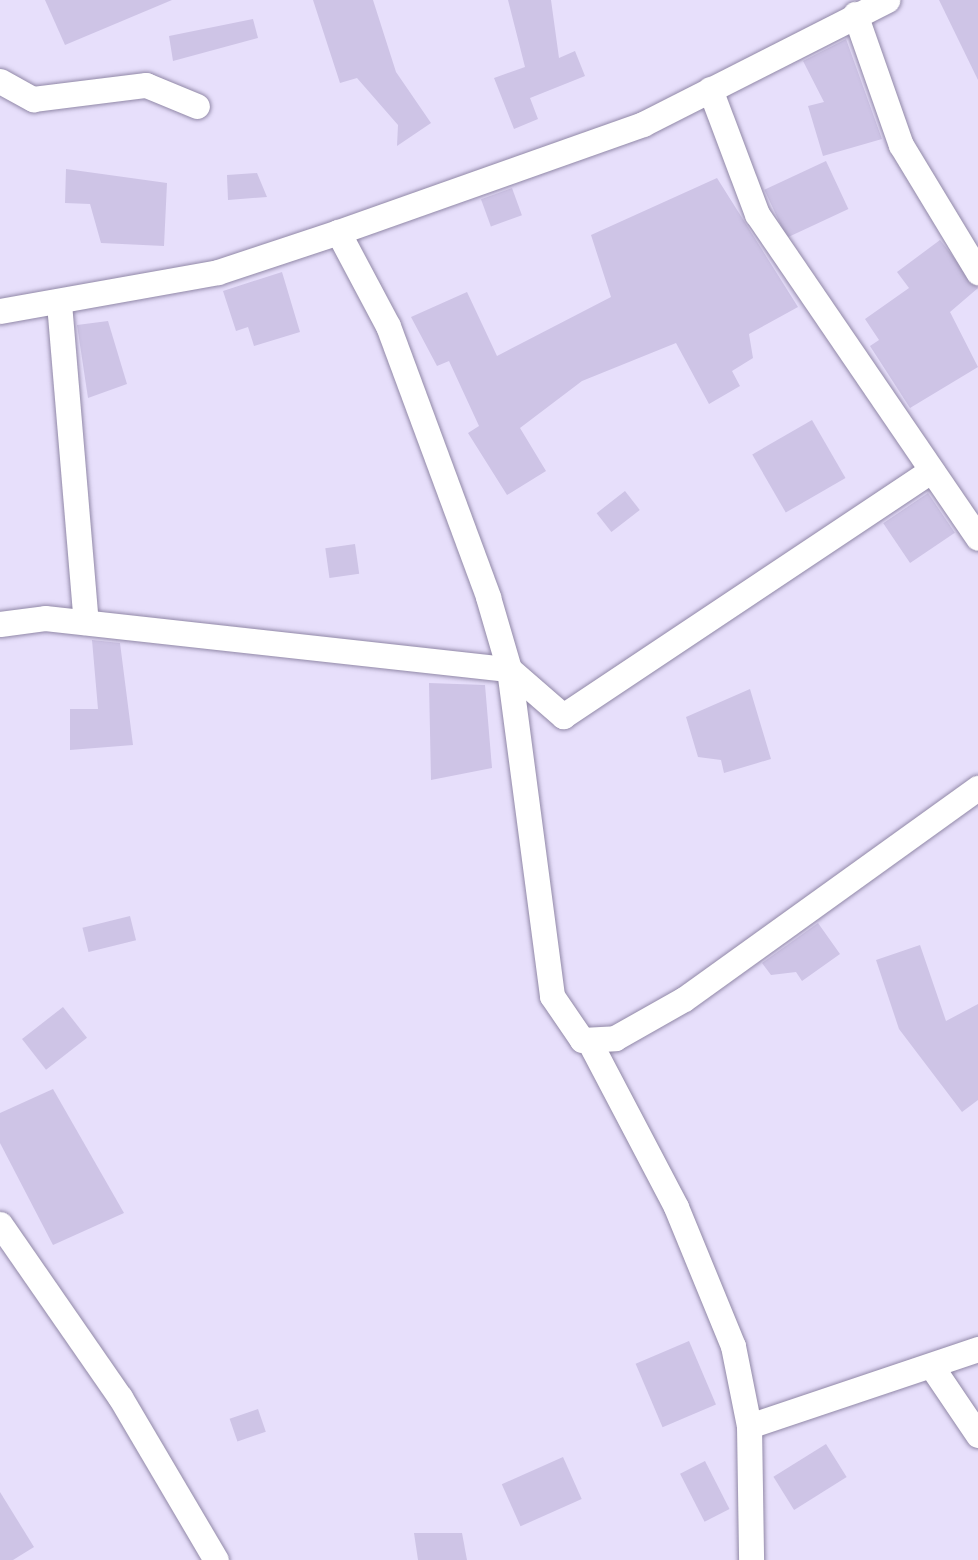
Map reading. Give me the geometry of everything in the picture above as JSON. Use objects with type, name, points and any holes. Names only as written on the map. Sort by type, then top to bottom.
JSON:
[{"type":"street","points":[[0,312],[218,272],[338,232],[644,124],[888,0]]},
{"type":"street","points":[[856,14],[901,145],[978,272]]},
{"type":"street","points":[[0,81],[33,99],[146,86],[197,106]]},
{"type":"street","points":[[710,89],[756,214],[928,473],[978,538]]},
{"type":"street","points":[[338,232],[388,326],[509,669],[552,996],[590,1044],[676,1207],[733,1346],[749,1426],[751,1560]]},
{"type":"street","points":[[60,303],[86,622]]},
{"type":"street","points":[[0,624],[86,622],[509,669],[550,712],[573,714],[928,473]]},
{"type":"street","points":[[590,1044],[684,999],[978,788]]},
{"type":"street","points":[[0,1224],[120,1396],[216,1560]]},
{"type":"street","points":[[749,1426],[978,1349]]},
{"type":"street","points":[[932,1367],[978,1435]]},
{"type":"building","points":[[45,0],[172,0],[65,45]]},
{"type":"building","points":[[313,0],[373,0],[396,72],[431,123],[397,146],[398,125],[357,78],[340,83]]},
{"type":"building","points":[[508,0],[551,0],[559,58],[575,51],[585,76],[530,98],[538,119],[514,129],[494,78],[525,67]]},
{"type":"building","points":[[939,0],[978,0],[978,80]]},
{"type":"building","points":[[253,19],[258,38],[173,61],[169,36]]},
{"type":"building","points":[[846,39],[882,139],[823,156],[808,106],[824,102],[803,61]]},
{"type":"building","points":[[826,161],[848,209],[787,238],[764,190]]},
{"type":"building","points":[[66,169],[167,183],[164,246],[101,243],[90,204],[65,203]]},
{"type":"building","points":[[257,173],[267,197],[228,200],[227,175]]},
{"type":"building","points":[[717,178],[798,307],[749,334],[753,358],[732,371],[740,386],[709,404],[676,343],[582,381],[520,428],[546,471],[507,495],[468,433],[479,426],[449,361],[437,366],[411,317],[467,292],[497,356],[611,297],[591,235]]},
{"type":"building","points":[[512,188],[522,215],[491,227],[481,199]]},
{"type":"building","points":[[940,240],[978,288],[950,312],[978,367],[910,408],[870,346],[879,340],[865,319],[909,288],[897,272]]},
{"type":"building","points":[[282,272],[300,332],[254,346],[248,327],[236,331],[223,291]]},
{"type":"building","points":[[108,321],[127,384],[88,398],[77,325]]},
{"type":"building","points":[[812,420],[846,478],[786,513],[752,455]]},
{"type":"building","points":[[625,491],[640,510],[611,532],[597,513]]},
{"type":"building","points":[[928,493],[955,533],[910,563],[883,523]]},
{"type":"building","points":[[355,544],[359,574],[329,578],[325,548]]},
{"type":"building","points":[[92,640],[120,643],[133,745],[70,750],[70,709],[98,709]]},
{"type":"building","points":[[429,683],[485,685],[492,768],[431,780]]},
{"type":"building","points":[[750,689],[771,759],[724,773],[721,760],[698,757],[686,717]]},
{"type":"building","points":[[130,916],[136,940],[89,952],[82,928]]},
{"type":"building","points":[[818,923],[840,954],[802,981],[796,972],[771,975],[762,963]]},
{"type":"building","points":[[920,945],[946,1021],[978,1004],[978,1100],[962,1112],[899,1029],[876,960]]},
{"type":"building","points":[[63,1007],[87,1038],[46,1070],[22,1039]]},
{"type":"building","points":[[53,1089],[124,1213],[53,1245],[0,1143],[0,1113]]},
{"type":"building","points":[[689,1341],[716,1405],[663,1427],[636,1364]]},
{"type":"building","points":[[258,1409],[266,1432],[237,1441],[230,1419]]},
{"type":"building","points":[[826,1444],[847,1477],[794,1510],[773,1477]]},
{"type":"building","points":[[563,1457],[582,1499],[521,1526],[502,1484]]},
{"type":"building","points":[[705,1461],[730,1509],[705,1522],[680,1474]]},
{"type":"building","points":[[0,1492],[34,1547],[13,1560],[0,1560]]},
{"type":"building","points":[[414,1533],[462,1533],[467,1560],[418,1560]]}]
